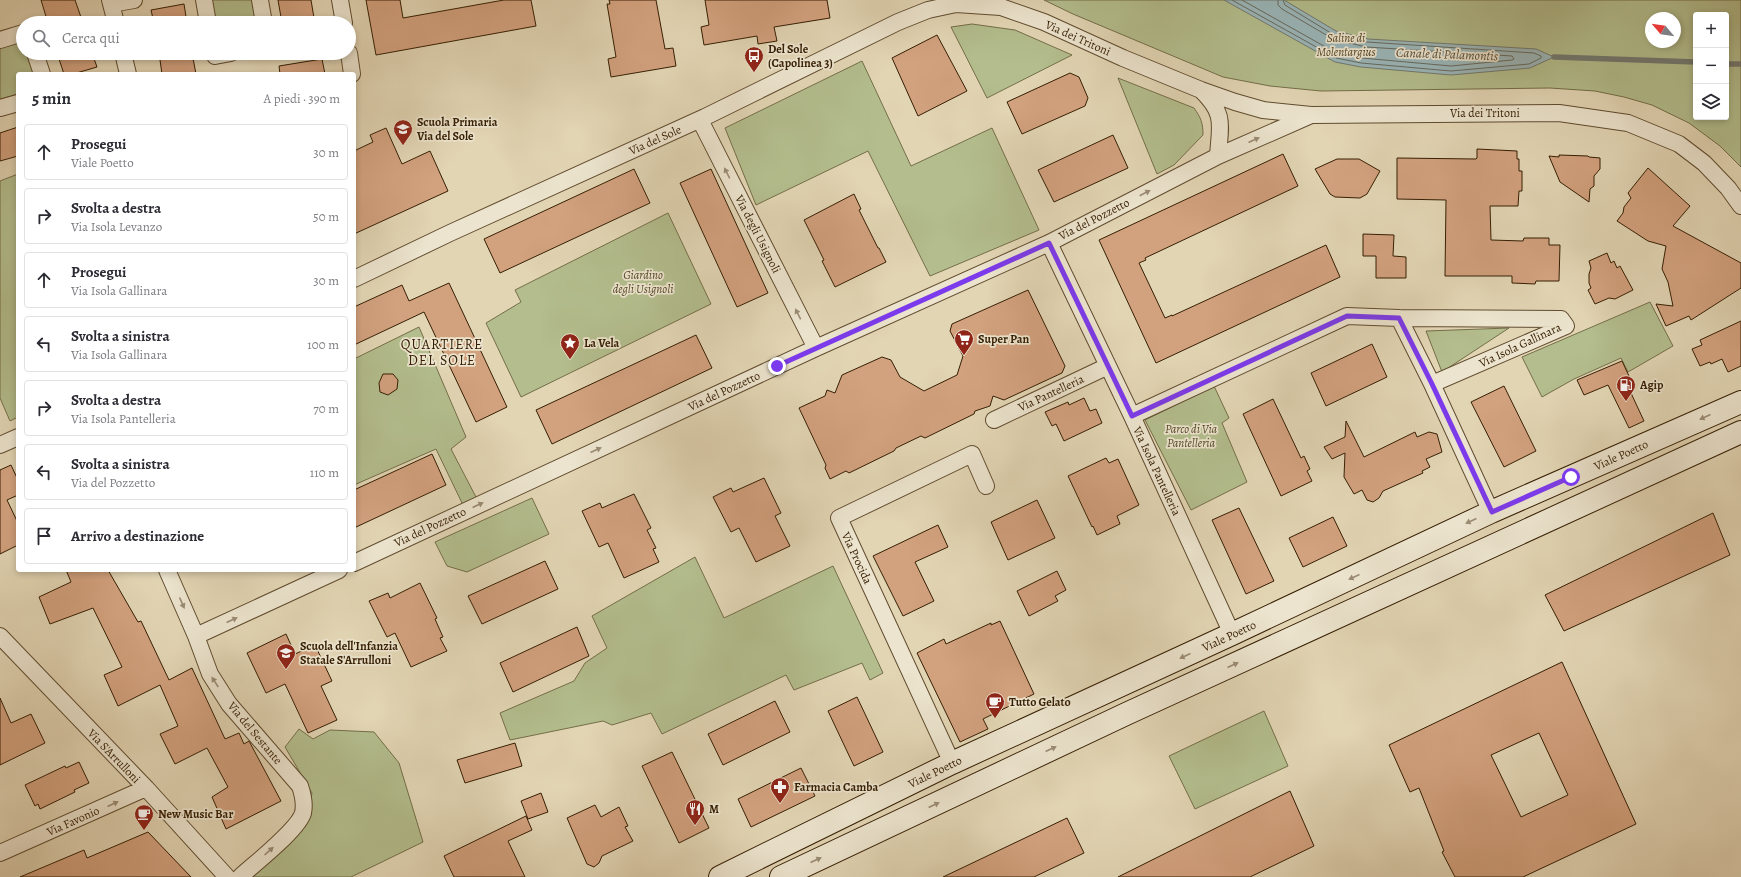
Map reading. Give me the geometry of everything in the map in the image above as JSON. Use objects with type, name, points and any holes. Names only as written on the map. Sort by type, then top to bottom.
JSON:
[{"type":"main road","name":"Viale Poetto","points":[[720,877],[952,763],[1492,512],[1741,402]]},
{"type":"main road","points":[[781,877],[1126,714],[1741,432]]},
{"type":"street","points":[[114,16],[111,2],[134,0]]},
{"type":"street","points":[[204,0],[207,16]]},
{"type":"street","points":[[260,0],[263,16]]},
{"type":"street","points":[[340,0],[343,16]]},
{"type":"street","name":"Via dei Tritoni","points":[[955,2],[1001,7],[1044,22],[1123,58],[1201,90],[1263,110],[1311,115],[1559,113],[1628,123],[1679,144],[1704,163],[1728,188],[1741,206]]},
{"type":"street","name":"Via del Sole","points":[[356,278],[450,233],[700,120],[898,22],[928,10],[955,2]]},
{"type":"street","points":[[0,40],[16,35]]},
{"type":"street","points":[[37,60],[41,72]]},
{"type":"street","points":[[123,60],[124,72]]},
{"type":"street","points":[[350,60],[352,72]]},
{"type":"street","name":"Via dei Tritoni","points":[[1201,90],[1210,99],[1217,110],[1221,135],[1218,156]]},
{"type":"street","points":[[0,108],[16,104]]},
{"type":"street","name":"Via del Pozzetto","points":[[356,562],[816,348],[1049,243],[1218,156],[1311,115]]},
{"type":"street","name":"Via degli Usignoli","points":[[700,120],[816,348]]},
{"type":"street","name":"Via Isola Pantelleria","points":[[1049,243],[1132,416],[1232,634]]},
{"type":"street","name":"Via Isola Gallinara","points":[[1132,416],[1347,316],[1399,318],[1561,319],[1566,326],[1432,384]]},
{"type":"street","points":[[1399,318],[1432,384],[1492,512]]},
{"type":"street","name":"Via Pantelleria","points":[[994,420],[1108,366]]},
{"type":"street","points":[[0,445],[16,438]]},
{"type":"street","name":"Via Procida","points":[[952,763],[838,518],[972,454],[986,486]]},
{"type":"street","name":"Via del Sestante","points":[[168,572],[196,636],[210,674],[225,698],[300,786],[304,800],[303,814],[293,829],[240,877]]},
{"type":"street","points":[[196,636],[335,572]]},
{"type":"street","name":"Via S'Arrulloni","points":[[0,636],[146,788],[227,877]]},
{"type":"street","name":"Via Favonio","points":[[0,854],[146,788]]},
{"type":"green space","points":[[208,0],[256,0],[259,16],[211,16]]},
{"type":"green space","name":"Saline di Molentargius","points":[[1044,0],[1741,0],[1741,167],[1720,146],[1689,123],[1652,105],[1595,91],[1550,88],[1321,91],[1270,86],[1223,77],[1073,14]]},
{"type":"green space","points":[[972,24],[1015,30],[1072,55],[987,98],[951,27]]},
{"type":"green space","points":[[16,40],[16,60],[33,60],[36,72],[16,72],[16,95],[0,99],[0,45]]},
{"type":"green space","points":[[862,61],[911,166],[992,128],[1039,230],[930,276],[868,151],[756,205],[725,128]]},
{"type":"green space","points":[[1118,78],[1194,108],[1200,118],[1203,135],[1174,165],[1157,174]]},
{"type":"green space","points":[[16,175],[16,418],[10,421],[0,398],[0,181]]},
{"type":"green space","name":"Giardino degli Usignoli","points":[[668,213],[711,304],[521,397],[486,323],[521,302],[515,290]]},
{"type":"green space","points":[[1650,302],[1673,346],[1628,372],[1621,358],[1574,379],[1542,397],[1522,357]]},
{"type":"green space","points":[[419,327],[466,437],[451,449],[477,499],[463,505],[436,449],[356,484],[356,358]]},
{"type":"green space","points":[[1509,328],[1442,372],[1426,331]]},
{"type":"green space","name":"Parco di Via Pantelleria","points":[[1214,386],[1229,418],[1222,423],[1247,482],[1191,510],[1145,420]]},
{"type":"green space","points":[[532,498],[549,534],[467,572],[447,566],[435,542]]},
{"type":"green space","points":[[695,557],[724,618],[833,566],[883,673],[870,680],[862,663],[794,690],[786,675],[662,734],[651,713],[612,725],[603,721],[510,740],[500,713],[574,681],[585,663],[607,648],[592,616]]},
{"type":"green space","points":[[1264,711],[1288,766],[1195,809],[1169,756]]},
{"type":"green space","points":[[299,729],[313,739],[330,730],[374,732],[399,763],[423,842],[351,877],[249,877],[306,821],[312,793],[285,747]]},
{"type":"water","name":"Canale di Palamontis","points":[[1224,0],[1284,0],[1336,31],[1368,39],[1536,49],[1554,57],[1530,68],[1451,75],[1361,67],[1335,62]]},
{"type":"building","points":[[41,0],[75,0],[81,16],[46,16]]},
{"type":"building","points":[[278,0],[311,0],[314,16],[281,16]]},
{"type":"building","points":[[366,0],[400,0],[403,18],[504,0],[531,0],[536,26],[376,55]]},
{"type":"building","points":[[609,0],[656,0],[665,49],[673,48],[676,66],[611,77],[608,59],[616,57],[607,4],[610,4]]},
{"type":"building","points":[[705,0],[827,0],[830,18],[774,27],[777,41],[758,44],[757,36],[704,45],[701,27],[709,25]]},
{"type":"building","points":[[184,4],[186,16],[152,16],[151,10]]},
{"type":"building","points":[[937,35],[967,91],[918,116],[892,58]]},
{"type":"building","points":[[59,60],[94,60],[97,67],[80,72],[63,72]]},
{"type":"building","points":[[160,60],[193,60],[196,72],[162,72]]},
{"type":"building","points":[[322,60],[325,72],[280,72],[279,66]]},
{"type":"building","points":[[1070,73],[1079,77],[1088,98],[1085,106],[1022,134],[1007,102]]},
{"type":"building","points":[[16,128],[16,157],[0,161],[0,133]]},
{"type":"building","points":[[386,128],[402,164],[430,151],[448,191],[356,233],[356,150],[373,142],[370,135]]},
{"type":"building","points":[[1113,135],[1128,168],[1054,202],[1038,170]]},
{"type":"building","points":[[1477,149],[1517,151],[1519,171],[1522,171],[1522,191],[1519,191],[1518,206],[1490,206],[1491,240],[1523,241],[1524,238],[1549,238],[1549,245],[1560,245],[1559,281],[1536,281],[1535,284],[1512,283],[1512,276],[1445,276],[1446,200],[1397,199],[1397,158],[1476,159]]},
{"type":"building","points":[[1283,154],[1298,186],[1145,258],[1146,260],[1139,263],[1165,318],[1326,245],[1340,277],[1156,363],[1099,240]]},
{"type":"building","points":[[1559,155],[1600,158],[1600,169],[1594,176],[1594,186],[1590,189],[1589,202],[1560,182],[1549,156],[1559,157]]},
{"type":"building","points":[[1337,159],[1359,159],[1380,171],[1367,194],[1360,198],[1335,197],[1330,194],[1315,169]]},
{"type":"building","points":[[1648,168],[1690,206],[1673,226],[1741,263],[1741,288],[1691,320],[1689,316],[1666,326],[1656,304],[1673,306],[1668,282],[1662,269],[1666,246],[1648,241],[1617,221],[1623,213],[1624,207],[1631,198],[1628,193]]},
{"type":"building","points":[[634,169],[650,203],[500,273],[484,239]]},
{"type":"building","points":[[711,169],[768,293],[737,307],[680,183]]},
{"type":"building","points":[[854,194],[861,209],[859,210],[886,262],[835,287],[822,261],[824,260],[804,220]]},
{"type":"building","points":[[1363,234],[1394,235],[1393,256],[1406,257],[1406,278],[1376,278],[1376,256],[1363,256]]},
{"type":"building","points":[[1607,253],[1611,263],[1614,261],[1617,268],[1620,266],[1633,290],[1615,299],[1609,298],[1595,304],[1588,290],[1591,288],[1589,283],[1591,268],[1589,261]]},
{"type":"building","points":[[449,283],[507,407],[476,422],[424,312],[356,344],[356,306],[402,285],[409,301]]},
{"type":"building","points":[[1028,290],[1065,366],[1062,373],[1004,400],[993,396],[990,406],[975,411],[974,414],[925,438],[921,436],[849,473],[846,471],[830,479],[825,468],[826,465],[799,408],[825,396],[827,390],[835,393],[842,375],[882,357],[891,360],[900,377],[924,391],[957,375],[963,356],[950,331],[952,324]]},
{"type":"building","points":[[1741,321],[1741,366],[1728,372],[1722,359],[1711,364],[1710,362],[1700,366],[1692,349],[1702,345],[1700,340]]},
{"type":"building","points":[[696,335],[712,368],[552,444],[536,410]]},
{"type":"building","points":[[1372,344],[1387,377],[1326,406],[1311,373]]},
{"type":"building","points":[[1622,361],[1629,376],[1624,378],[1644,421],[1629,428],[1608,385],[1584,395],[1577,380]]},
{"type":"building","points":[[383,374],[393,374],[398,380],[397,389],[388,395],[380,392],[379,383]]},
{"type":"building","points":[[1504,386],[1536,451],[1504,467],[1471,402]]},
{"type":"building","points":[[1084,398],[1090,411],[1096,409],[1102,423],[1064,441],[1056,424],[1052,426],[1045,412],[1068,402],[1069,405]]},
{"type":"building","points":[[1273,399],[1301,458],[1304,456],[1310,469],[1307,471],[1312,481],[1281,496],[1243,414]]},
{"type":"building","points":[[1346,421],[1364,457],[1415,432],[1417,437],[1429,432],[1437,434],[1442,452],[1426,459],[1430,467],[1422,471],[1423,473],[1383,491],[1379,498],[1373,502],[1367,500],[1362,490],[1354,494],[1344,477],[1345,453],[1332,459],[1324,447],[1345,437]]},
{"type":"building","points":[[432,454],[446,485],[356,527],[356,489]]},
{"type":"building","points":[[1106,458],[1109,463],[1118,459],[1139,505],[1117,516],[1120,524],[1097,535],[1068,476]]},
{"type":"building","points":[[11,465],[16,476],[16,496],[7,500],[16,519],[16,546],[0,554],[0,470]]},
{"type":"building","points":[[764,478],[781,513],[775,516],[790,546],[756,562],[739,528],[731,532],[713,497],[731,488],[733,492]]},
{"type":"building","points":[[634,494],[651,528],[647,530],[656,548],[653,549],[659,562],[624,578],[608,543],[599,547],[582,511],[600,503],[602,508]]},
{"type":"building","points":[[1037,500],[1055,538],[1008,560],[991,522]]},
{"type":"building","points":[[1239,508],[1274,581],[1246,594],[1212,520]]},
{"type":"building","points":[[1713,513],[1730,555],[1564,631],[1545,595]]},
{"type":"building","points":[[1333,517],[1347,546],[1303,567],[1289,538]]},
{"type":"building","points":[[938,525],[948,547],[915,562],[934,601],[903,616],[873,556]]},
{"type":"building","points":[[545,561],[558,589],[482,624],[468,596]]},
{"type":"building","points":[[1057,571],[1066,590],[1055,596],[1058,601],[1029,616],[1017,591]]},
{"type":"building","points":[[67,572],[109,572],[138,622],[141,621],[169,680],[192,668],[225,739],[239,733],[244,744],[249,741],[281,801],[226,829],[212,797],[228,787],[207,748],[175,764],[160,734],[178,726],[160,685],[118,706],[104,675],[122,667],[93,608],[50,624],[39,597],[71,582]]},
{"type":"building","points":[[420,583],[437,618],[435,619],[443,637],[440,638],[447,651],[411,667],[395,633],[387,637],[369,601],[388,593],[390,598]]},
{"type":"building","points":[[1000,621],[1034,694],[983,719],[988,729],[960,742],[917,653],[944,639],[946,644],[991,623],[991,625]]},
{"type":"building","points":[[577,627],[589,656],[513,692],[500,663]]},
{"type":"building","points":[[286,634],[295,654],[315,645],[332,681],[321,686],[337,720],[308,733],[285,684],[266,693],[247,653]]},
{"type":"building","points":[[1562,662],[1636,824],[1523,877],[1455,877],[1442,852],[1444,851],[1419,788],[1410,792],[1389,745]],"holes":[[[1539,733],[1568,795],[1521,817],[1491,755]]]},
{"type":"building","points":[[857,697],[883,752],[854,766],[828,711]]},
{"type":"building","points":[[0,698],[11,723],[31,714],[45,743],[0,765]]},
{"type":"building","points":[[775,701],[790,732],[723,765],[708,734]]},
{"type":"building","points":[[515,743],[522,766],[465,783],[457,760]]},
{"type":"building","points":[[672,752],[709,828],[679,843],[642,766]]},
{"type":"building","points":[[79,762],[89,783],[74,790],[75,792],[40,809],[38,804],[35,806],[25,785],[65,766],[66,768]]},
{"type":"building","points":[[801,768],[815,796],[751,827],[738,799]]},
{"type":"building","points":[[1290,791],[1314,846],[1250,877],[1118,877]]},
{"type":"building","points":[[541,793],[548,812],[528,819],[521,801]]},
{"type":"building","points":[[595,805],[601,817],[619,807],[628,826],[625,827],[633,841],[602,856],[599,863],[594,867],[587,864],[567,818]]},
{"type":"building","points":[[526,816],[532,830],[508,841],[525,877],[454,877],[444,856]]},
{"type":"building","points":[[1067,818],[1084,853],[1034,877],[943,877]]},
{"type":"building","points":[[148,832],[191,877],[20,877],[84,850],[87,858]]},
{"type":"waterway","points":[[1554,57],[1693,62]]},
{"type":"waterway","points":[[1729,64],[1741,64]]},
{"type":"place","name":"Del Sole (Capolinea 3)","points":[[754,73]]},
{"type":"place","name":"Scuola Primaria Via del Sole","points":[[403,146]]},
{"type":"place","name":"Super Pan","points":[[964,356]]},
{"type":"place","name":"La Vela","points":[[570,360]]},
{"type":"place","name":"Agip","points":[[1626,402]]},
{"type":"place","name":"Scuola dell'Infanzia Statale S'Arrulloni","points":[[286,670]]},
{"type":"place","name":"Tutto Gelato","points":[[995,719]]},
{"type":"place","name":"Farmacia Camba","points":[[780,804]]},
{"type":"place","name":"M","points":[[695,826]]},
{"type":"place","name":"New Music Bar","points":[[144,831]]},
{"type":"district","name":"QUARTIERE DEL SOLE","points":[[442,352]]},
{"type":"route","points":[[777,366],[1049,243],[1132,416],[1347,316],[1399,318],[1432,384],[1492,512],[1571,477]]}]
